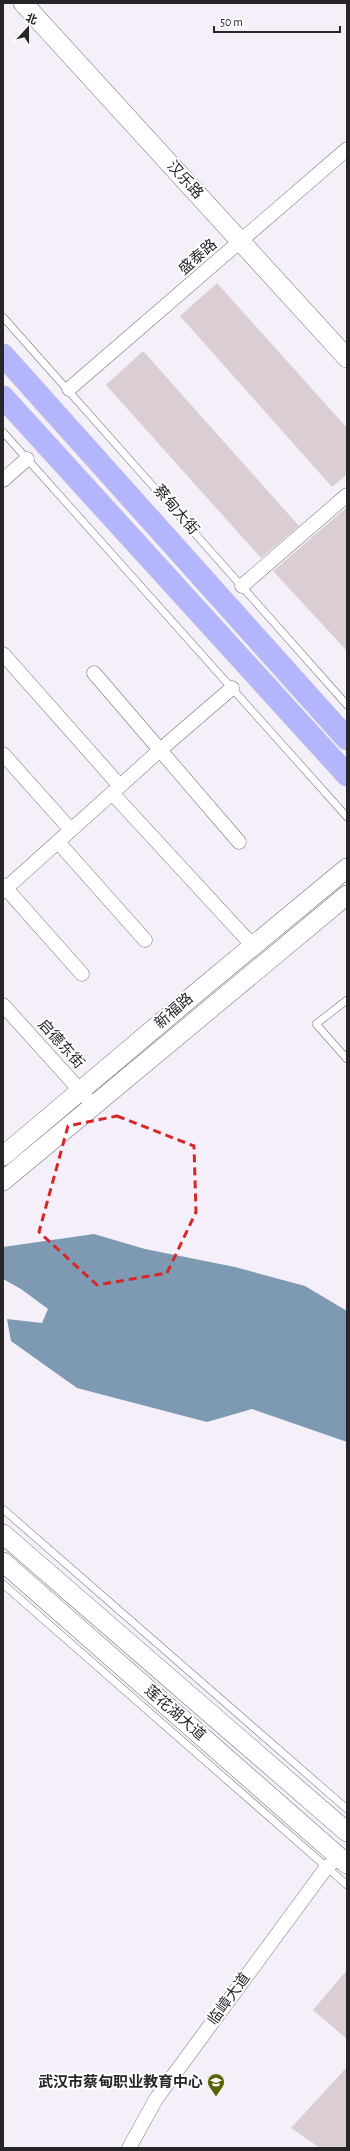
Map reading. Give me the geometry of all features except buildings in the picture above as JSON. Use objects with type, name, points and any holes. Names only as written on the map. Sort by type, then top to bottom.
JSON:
[{"type":"main road","name":"蔡甸大街","points":[[3,355],[347,738]]},
{"type":"main road","points":[[3,397],[347,775]]},
{"type":"street","name":"汉乐路","points":[[23,3],[347,358]]},
{"type":"street","name":"盛泰路","points":[[69,389],[347,149]]},
{"type":"street","points":[[3,480],[27,459]]},
{"type":"street","points":[[242,586],[347,495]]},
{"type":"street","points":[[3,654],[116,789],[253,946]]},
{"type":"street","points":[[94,673],[239,842]]},
{"type":"street","points":[[82,974],[4,888],[232,688]]},
{"type":"street","points":[[3,754],[71,830]]},
{"type":"street","points":[[58,842],[145,940]]},
{"type":"street","name":"新福路","points":[[3,1156],[347,868]]},
{"type":"street","name":"新福路","points":[[3,1182],[347,895]]},
{"type":"street","name":"启德东街","points":[[3,1005],[94,1105]]},
{"type":"street","name":"莲花湖大道","points":[[3,1534],[347,1832]]},
{"type":"street","name":"莲花湖大道","points":[[3,1562],[341,1857]]},
{"type":"street","name":"临嶂大道","points":[[129,2148],[156,2099],[341,1857]]},
{"type":"lane","name":"蔡甸大街","points":[[3,317],[69,389],[347,705]]},
{"type":"lane","points":[[3,432],[347,817]]},
{"type":"lane","points":[[347,1000],[316,1024],[347,1059]]},
{"type":"lane","points":[[3,1509],[347,1809]]},
{"type":"lane","name":"莲花湖大道","points":[[3,1584],[341,1857],[347,1885]]},
{"type":"highlighted area","points":[[117,1116],[194,1146],[196,1212],[167,1273],[97,1285],[39,1232],[68,1126]]},
{"type":"water","points":[[94,1234],[145,1249],[235,1267],[305,1286],[347,1311],[347,1442],[252,1409],[207,1422],[77,1388],[11,1341],[7,1319],[42,1323],[48,1309],[21,1289],[3,1279],[3,1247]]},
{"type":"place","name":"武汉市蔡甸职业教育中心","points":[[216,2097]]}]
